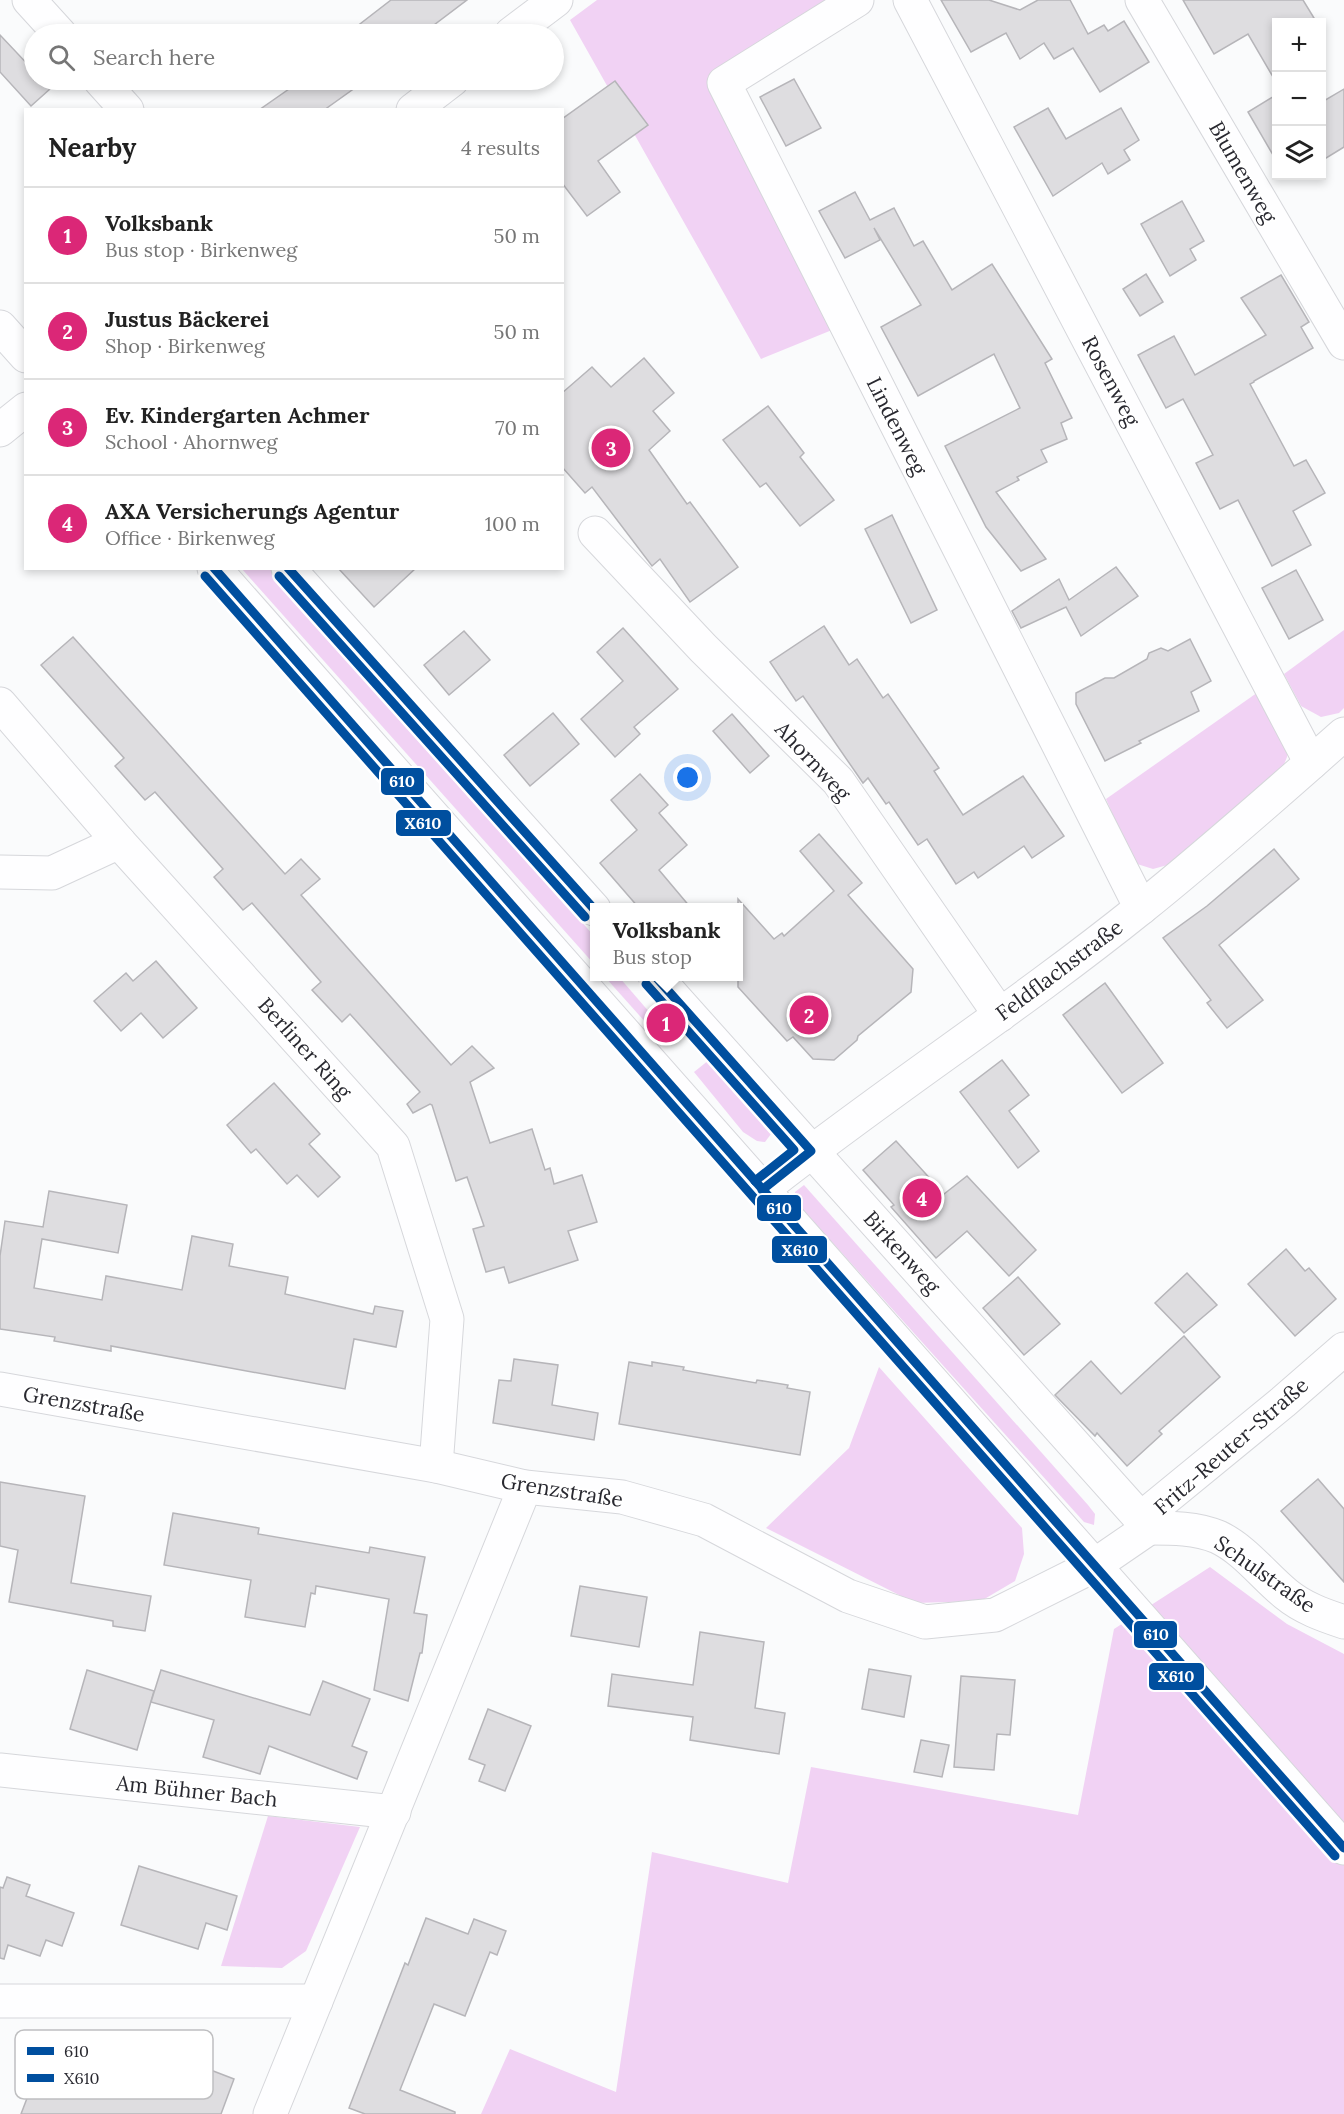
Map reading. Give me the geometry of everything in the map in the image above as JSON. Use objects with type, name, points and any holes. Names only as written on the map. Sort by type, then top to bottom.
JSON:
[{"type":"street","points":[[29,0],[51,24]]},
{"type":"street","points":[[524,24],[556,0]]},
{"type":"street","name":"Lindenweg","points":[[857,0],[724,83],[1141,908]]},
{"type":"street","name":"Rosenweg","points":[[910,0],[1311,763]]},
{"type":"street","name":"Blumenweg","points":[[1142,0],[1344,343]]},
{"type":"street","points":[[109,90],[125,108]]},
{"type":"street","points":[[416,108],[439,90]]},
{"type":"street","points":[[0,327],[24,354]]},
{"type":"street","points":[[0,430],[24,411]]},
{"type":"street","name":"Ahornweg","points":[[595,533],[703,648],[838,781],[1000,1015]]},
{"type":"street","points":[[215,570],[1344,1848]]},
{"type":"street","points":[[290,570],[590,905]]},
{"type":"street","name":"Berliner Ring","points":[[0,704],[119,842],[393,1146],[447,1319],[436,1466]]},
{"type":"street","name":"Feldflachstraße","points":[[762,1190],[811,1151],[1000,1015],[1141,908],[1344,734]]},
{"type":"street","points":[[0,872],[52,873],[119,842]]},
{"type":"street","name":"Birkenweg","points":[[659,981],[1149,1528]]},
{"type":"street","name":"Fritz-Reuter-Straße","points":[[1095,1565],[1149,1528],[1150,1511],[1344,1349]]},
{"type":"street","name":"Grenzstraße","points":[[0,1389],[436,1466],[525,1486],[622,1497],[704,1521],[848,1596],[925,1622],[995,1615],[1095,1565]]},
{"type":"street","points":[[270,2114],[525,1486]]},
{"type":"street","name":"Schulstraße","points":[[1149,1528],[1183,1528],[1218,1538],[1238,1550],[1287,1595],[1310,1610],[1344,1622]]},
{"type":"street","name":"Am Bühner Bach","points":[[0,1770],[394,1812]]},
{"type":"street","points":[[0,2001],[316,2001]]},
{"type":"shaded area","points":[[597,0],[837,0],[714,83],[832,330],[761,359],[570,20]]},
{"type":"shaded area","points":[[243,570],[273,570],[590,931],[590,960]]},
{"type":"shaded area","points":[[1344,630],[1344,708],[1339,713],[1321,717],[1301,706],[1284,674]]},
{"type":"shaded area","points":[[1261,690],[1289,741],[1287,757],[1281,772],[1171,864],[1153,869],[1134,863],[1106,799]]},
{"type":"shaded area","points":[[609,981],[622,981],[663,1028],[656,1034]]},
{"type":"shaded area","points":[[709,1060],[771,1134],[765,1142],[757,1141],[743,1132],[694,1072]]},
{"type":"shaded area","points":[[804,1185],[1088,1505],[1095,1514],[1094,1525],[1084,1522],[796,1202],[795,1192]]},
{"type":"shaded area","points":[[879,1367],[1022,1528],[1024,1554],[1015,1581],[981,1601],[915,1603],[766,1528],[849,1448]]},
{"type":"shaded area","points":[[1210,1567],[1287,1624],[1344,1654],[1344,2114],[481,2114],[510,2049],[616,2092],[652,1852],[788,1883],[811,1767],[1078,1815],[1114,1629]]},
{"type":"shaded area","points":[[268,1816],[360,1827],[306,1951],[282,1968],[221,1966]]},
{"type":"building","points":[[391,0],[467,0],[435,24],[360,24]]},
{"type":"building","points":[[941,0],[989,0],[1020,10],[1038,0],[1070,0],[1088,34],[1104,25],[1108,31],[1124,21],[1149,62],[1100,92],[1073,48],[1054,59],[1044,43],[1020,59],[1006,33],[971,52]]},
{"type":"building","points":[[1183,0],[1303,0],[1314,18],[1272,18],[1272,75],[1248,34],[1214,54]]},
{"type":"building","points":[[0,35],[24,60],[24,90],[49,90],[31,106],[0,72]]},
{"type":"building","points":[[794,79],[821,128],[786,146],[760,97]]},
{"type":"building","points":[[615,81],[648,125],[598,161],[620,192],[587,216],[564,186],[564,118]]},
{"type":"building","points":[[1344,89],[1344,147],[1326,158],[1326,126],[1326,100]]},
{"type":"building","points":[[288,90],[352,90],[327,108],[262,108]]},
{"type":"building","points":[[1272,97],[1272,153],[1248,112]]},
{"type":"building","points":[[1048,108],[1066,139],[1121,108],[1139,140],[1124,150],[1130,160],[1108,174],[1102,163],[1053,196],[1014,127]]},
{"type":"building","points":[[855,192],[870,220],[894,208],[914,246],[923,241],[952,290],[992,264],[1052,359],[1045,363],[1072,418],[1061,423],[1067,439],[1041,450],[1047,462],[1017,477],[1019,480],[996,492],[1046,559],[1021,571],[986,527],[945,446],[1020,408],[994,354],[918,396],[881,327],[921,305],[874,228],[880,240],[845,258],[819,211]]},
{"type":"building","points":[[1182,201],[1204,241],[1190,249],[1196,260],[1170,276],[1141,224]]},
{"type":"building","points":[[1146,274],[1163,302],[1140,316],[1123,289]]},
{"type":"building","points":[[1281,275],[1309,322],[1301,327],[1313,348],[1250,384],[1294,466],[1306,460],[1325,493],[1293,511],[1311,545],[1272,566],[1238,500],[1220,509],[1196,463],[1213,455],[1183,399],[1166,408],[1138,355],[1174,336],[1195,375],[1266,335],[1241,298]]},
{"type":"building","points":[[644,358],[674,393],[653,411],[670,431],[649,450],[687,504],[690,502],[738,567],[690,602],[660,559],[652,566],[592,487],[585,493],[564,469],[564,391],[592,367],[611,387]]},
{"type":"building","points":[[768,406],[804,453],[800,457],[834,500],[800,526],[766,483],[760,487],[723,440]]},
{"type":"building","points":[[892,515],[937,610],[911,623],[865,529]]},
{"type":"building","points":[[1116,567],[1138,596],[1081,636],[1066,607],[1021,628],[1012,611],[1059,579],[1069,600]]},
{"type":"building","points":[[340,570],[414,570],[374,607]]},
{"type":"building","points":[[1296,570],[1323,620],[1289,639],[1262,588]]},
{"type":"building","points":[[824,626],[849,665],[857,659],[883,698],[888,694],[939,768],[934,771],[963,815],[1023,776],[1064,836],[1032,858],[1024,846],[978,878],[974,872],[956,884],[927,839],[918,845],[889,802],[886,804],[868,778],[863,783],[803,696],[796,701],[770,662]]},
{"type":"building","points":[[623,628],[678,689],[634,727],[640,734],[615,757],[581,719],[623,681],[597,652]]},
{"type":"building","points":[[464,631],[490,660],[449,695],[424,665]]},
{"type":"building","points":[[73,637],[285,874],[301,859],[320,879],[301,895],[451,1065],[472,1046],[494,1068],[470,1082],[490,1143],[532,1129],[545,1170],[550,1168],[554,1184],[582,1175],[597,1222],[568,1231],[578,1260],[509,1283],[504,1267],[486,1272],[473,1229],[484,1226],[467,1177],[456,1181],[432,1105],[413,1113],[407,1104],[420,1092],[350,1014],[342,1022],[312,990],[321,982],[252,903],[243,910],[214,877],[223,869],[155,792],[145,800],[115,766],[124,758],[41,665]]},
{"type":"building","points":[[1190,639],[1211,681],[1191,692],[1199,711],[1105,761],[1076,704],[1076,693],[1105,678],[1114,678],[1147,659],[1149,653],[1161,648],[1168,651]]},
{"type":"building","points":[[553,713],[579,744],[530,786],[504,755]]},
{"type":"building","points":[[732,714],[769,756],[750,773],[713,731]]},
{"type":"building","points":[[640,774],[668,805],[659,813],[687,845],[659,870],[687,903],[635,903],[600,863],[637,830],[611,800]]},
{"type":"building","points":[[819,834],[862,883],[848,895],[913,969],[911,992],[858,1036],[857,1040],[834,1060],[813,1059],[793,1037],[787,1041],[738,987],[738,981],[743,981],[743,905],[774,939],[782,933],[784,936],[834,891],[800,851]]},
{"type":"building","points":[[1274,849],[1299,879],[1219,945],[1263,1000],[1227,1028],[1207,1003],[1211,1000],[1163,938],[1207,906]]},
{"type":"building","points":[[156,961],[197,1008],[163,1038],[141,1013],[121,1031],[94,1001],[126,973],[133,981]]},
{"type":"building","points":[[1105,983],[1163,1063],[1122,1093],[1063,1015]]},
{"type":"building","points":[[1002,1060],[1029,1095],[1009,1111],[1039,1151],[1018,1168],[960,1092]]},
{"type":"building","points":[[274,1083],[320,1134],[309,1144],[340,1177],[318,1197],[297,1175],[287,1184],[256,1149],[251,1153],[227,1125]]},
{"type":"building","points":[[896,1141],[944,1194],[967,1176],[1036,1250],[1009,1276],[967,1231],[936,1258],[891,1207],[894,1205],[863,1170]]},
{"type":"building","points":[[49,1191],[127,1205],[118,1253],[42,1239],[34,1288],[102,1300],[106,1276],[182,1290],[192,1236],[233,1244],[229,1266],[288,1277],[285,1294],[373,1314],[375,1306],[403,1311],[396,1347],[354,1339],[345,1389],[111,1346],[111,1351],[54,1341],[55,1337],[0,1329],[0,1256],[5,1221],[43,1227]]},
{"type":"building","points":[[1286,1249],[1305,1271],[1309,1268],[1336,1299],[1295,1336],[1248,1284]]},
{"type":"building","points":[[1187,1273],[1217,1305],[1184,1333],[1155,1303]]},
{"type":"building","points":[[1018,1277],[1060,1324],[1024,1355],[983,1308]]},
{"type":"building","points":[[1184,1336],[1220,1377],[1159,1431],[1162,1434],[1127,1466],[1097,1433],[1095,1436],[1055,1395],[1091,1361],[1121,1394]]},
{"type":"building","points":[[514,1359],[558,1365],[552,1405],[598,1413],[594,1440],[493,1423],[499,1380],[511,1381]]},
{"type":"building","points":[[629,1362],[652,1366],[652,1362],[684,1367],[683,1370],[756,1383],[757,1380],[788,1385],[787,1388],[810,1392],[800,1455],[619,1424]]},
{"type":"building","points":[[1318,1479],[1344,1509],[1344,1582],[1281,1511]]},
{"type":"building","points":[[0,1482],[85,1496],[71,1583],[151,1596],[145,1631],[113,1626],[113,1621],[9,1602],[18,1550],[0,1546]]},
{"type":"building","points":[[173,1513],[259,1528],[258,1534],[369,1553],[370,1547],[425,1557],[414,1613],[427,1615],[422,1653],[420,1653],[408,1701],[374,1690],[389,1599],[316,1586],[315,1594],[311,1593],[305,1627],[245,1617],[251,1580],[164,1565]]},
{"type":"building","points":[[580,1586],[647,1597],[639,1647],[571,1636]]},
{"type":"building","points":[[700,1632],[764,1642],[755,1708],[785,1713],[779,1754],[690,1740],[693,1717],[608,1706],[612,1674],[693,1685]]},
{"type":"building","points":[[869,1669],[911,1676],[904,1717],[862,1709]]},
{"type":"building","points":[[87,1670],[154,1691],[137,1750],[70,1729]]},
{"type":"building","points":[[161,1670],[310,1715],[323,1681],[370,1699],[352,1746],[367,1752],[357,1779],[269,1746],[260,1774],[203,1757],[214,1720],[151,1702]]},
{"type":"building","points":[[961,1676],[1015,1680],[1010,1735],[997,1734],[994,1770],[954,1767]]},
{"type":"building","points":[[488,1709],[531,1726],[505,1791],[479,1781],[485,1765],[469,1759]]},
{"type":"building","points":[[921,1740],[949,1745],[942,1777],[914,1772]]},
{"type":"building","points":[[139,1866],[237,1896],[227,1930],[206,1923],[198,1949],[121,1925]]},
{"type":"building","points":[[7,1877],[30,1885],[26,1896],[74,1913],[62,1946],[46,1940],[40,1956],[8,1945],[4,1959],[0,1958],[0,1887],[3,1888]]},
{"type":"building","points":[[426,1918],[468,1934],[474,1919],[506,1931],[497,1955],[490,1952],[465,2016],[434,2004],[400,2090],[455,2112],[455,2114],[365,2114],[349,2108],[405,1963],[408,1965]]},
{"type":"building","points":[[213,2071],[234,2079],[221,2114],[21,2114],[27,2099],[213,2099]]},
{"type":"transit line","name":"610","points":[[216,570],[1344,1848]]},
{"type":"transit line","name":"610","points":[[290,570],[590,905]]},
{"type":"transit line","name":"X610","points":[[205,576],[1335,1856]]},
{"type":"transit line","name":"X610","points":[[279,576],[585,917]]},
{"type":"transit line","name":"610","points":[[659,981],[811,1151],[762,1190]]},
{"type":"transit line","name":"X610","points":[[646,984],[794,1150],[755,1181]]},
{"type":"place","name":"Ev. Kindergarten Achmer","points":[[611,448]]},
{"type":"place","name":"Justus Bäckerei","points":[[809,1015]]},
{"type":"place","name":"Volksbank","points":[[666,1023]]},
{"type":"place","name":"AXA Versicherungs Agentur","points":[[922,1198]]}]
